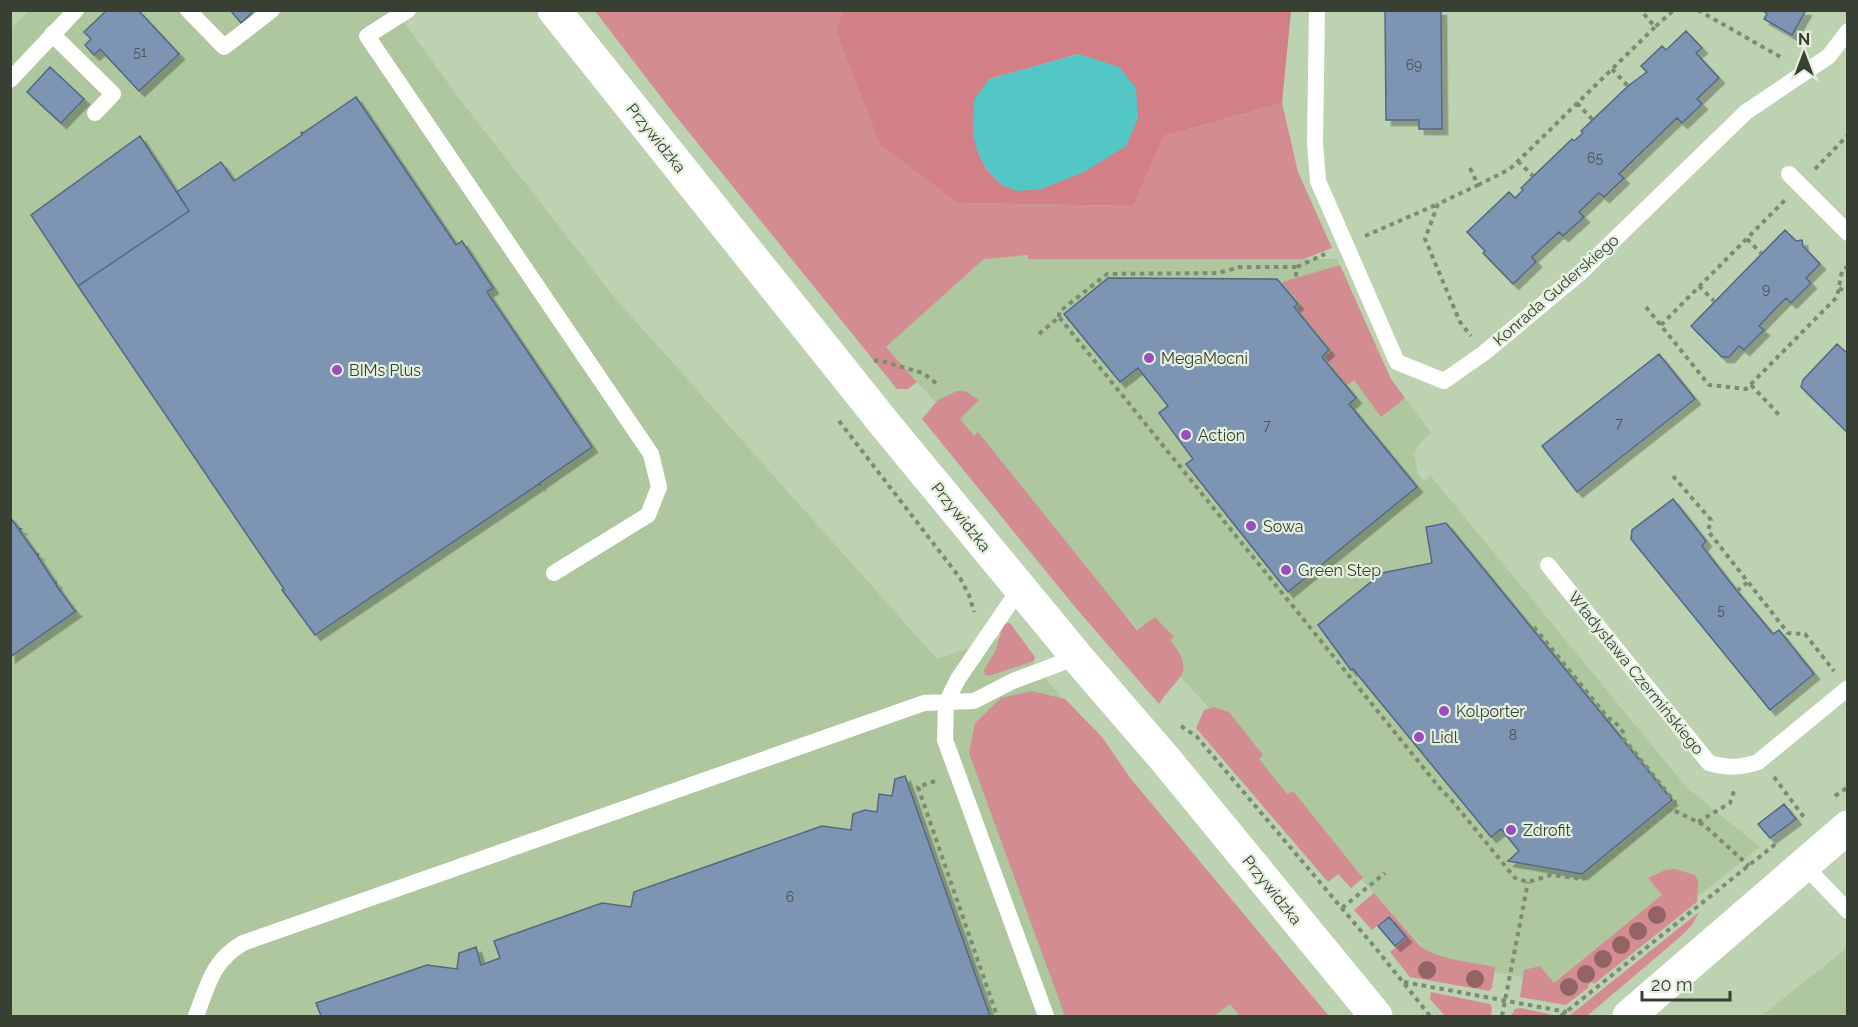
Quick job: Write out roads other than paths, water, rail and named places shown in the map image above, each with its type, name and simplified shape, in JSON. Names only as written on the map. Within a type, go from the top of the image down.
[{"type":"street","name":"Przywidzka","points":[[554,10],[884,423],[1077,657],[1165,759],[1376,1017]]},
{"type":"street","points":[[1629,1017],[1804,865],[1839,813]]},
{"type":"lane","points":[[10,80],[76,10]]},
{"type":"lane","points":[[188,10],[224,47],[272,10]]},
{"type":"lane","points":[[408,10],[367,36],[651,454],[657,476],[659,487],[648,515],[554,573]]},
{"type":"lane","name":"Konrada Guderskiego","points":[[1317,10],[1317,182],[1397,362],[1444,381],[1484,353],[1580,273],[1746,112],[1829,56],[1848,31]]},
{"type":"lane","points":[[52,34],[113,94],[95,113]]},
{"type":"lane","points":[[1789,174],[1848,233]]},
{"type":"lane","name":"Władysława Czermińskiego","points":[[1548,565],[1709,764],[1743,767],[1761,760],[1841,684]]},
{"type":"lane","points":[[1020,588],[958,679],[946,703],[945,740],[1046,1017]]},
{"type":"lane","points":[[196,1017],[215,969],[227,952],[243,943],[924,703],[974,701],[1013,681],[1077,657]]},
{"type":"lane","points":[[1804,865],[1848,911]]},
{"type":"water","points":[[1079,54],[1119,67],[1136,88],[1138,118],[1126,146],[1084,172],[1041,189],[1017,191],[1002,185],[987,170],[978,153],[973,135],[974,100],[989,79]]},
{"type":"place","name":"MegaMocni","points":[[1149,358]]},
{"type":"place","name":"BIMs Plus","points":[[337,370]]},
{"type":"place","name":"Action","points":[[1186,435]]},
{"type":"place","name":"Sowa","points":[[1251,526]]},
{"type":"place","name":"Green Step","points":[[1286,570]]},
{"type":"place","name":"Kolporter","points":[[1444,711]]},
{"type":"place","name":"Lidl","points":[[1419,737]]},
{"type":"place","name":"Zdrofit","points":[[1511,830]]}]
